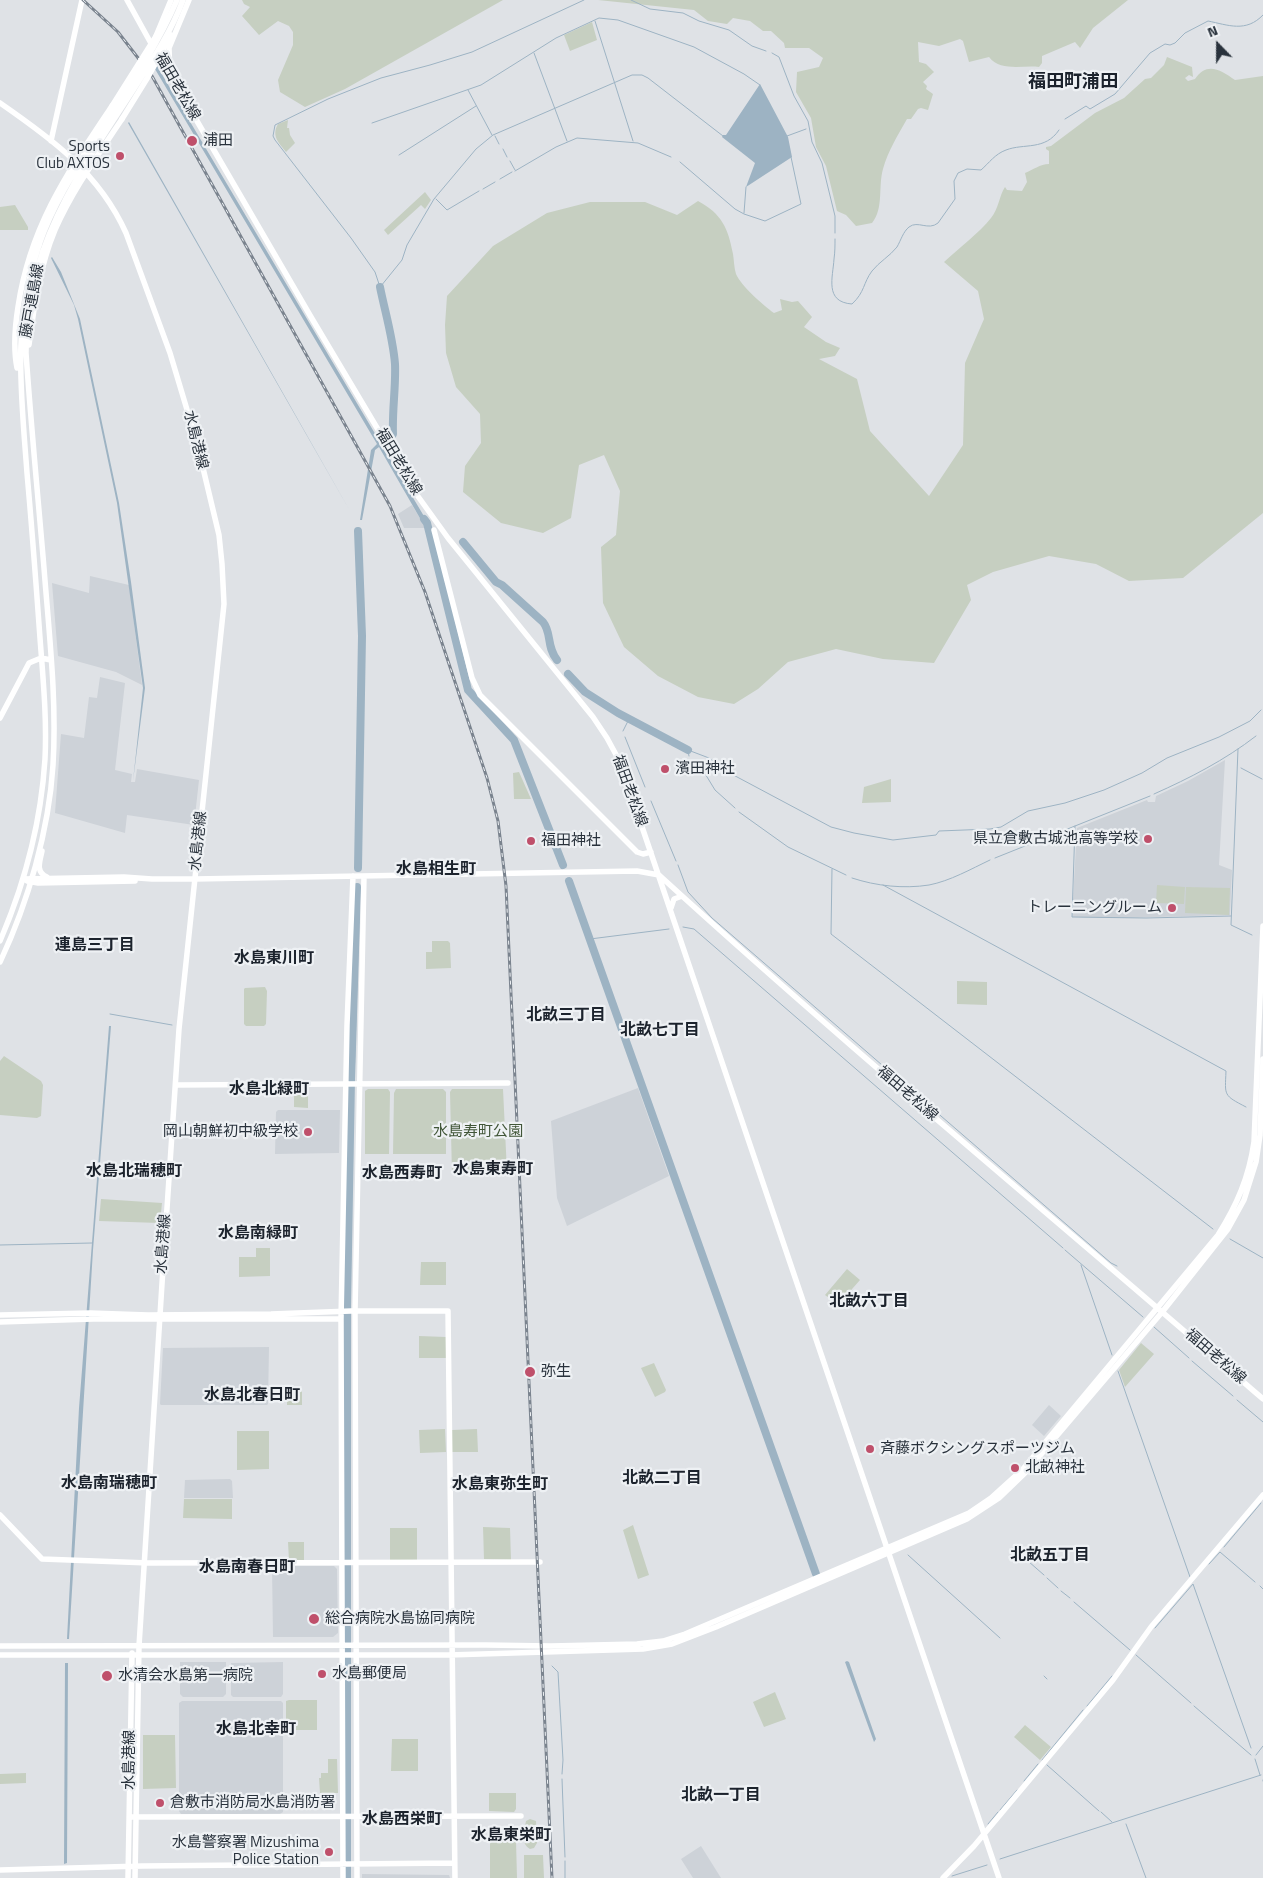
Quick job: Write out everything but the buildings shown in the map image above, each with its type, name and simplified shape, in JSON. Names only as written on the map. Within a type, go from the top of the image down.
[{"type":"street","points":[[51,141],[82,0]]},
{"type":"street","name":"福田老松線","points":[[127,0],[311,317],[426,508],[608,738],[626,780],[659,876],[1027,1197],[1107,1266],[1160,1308],[1263,1399]]},
{"type":"street","points":[[152,45],[174,0]]},
{"type":"street","points":[[20,382],[16,360],[15,326],[26,262],[48,208],[76,160],[160,30],[174,0]]},
{"type":"street","name":"藤戸連島線","points":[[42,836],[53,765],[54,717],[51,660],[26,364],[28,315],[41,248],[54,208],[69,181],[158,41],[174,0]]},
{"type":"street","name":"藤戸連島線","points":[[0,941],[11,916],[23,879],[36,826],[45,758],[41,658],[20,382],[20,343],[30,272],[67,195],[154,58],[178,14],[183,0]]},
{"type":"street","points":[[170,74],[170,46],[189,0]]},
{"type":"street","points":[[26,364],[36,296],[55,230],[87,172],[168,43],[178,14]]},
{"type":"street","points":[[144,31],[158,30]]},
{"type":"street","points":[[161,60],[169,55]]},
{"type":"street","name":"水島港線","points":[[0,103],[76,160],[102,191],[120,218],[184,397],[218,535],[222,564],[224,604],[179,1029],[139,1646],[133,1817],[128,1878]]},
{"type":"street","points":[[434,530],[472,678],[480,695],[638,852],[643,854],[651,852]]},
{"type":"street","points":[[0,718],[29,663],[41,658],[51,660]]},
{"type":"street","points":[[42,836],[43,845],[39,869],[44,876],[50,878]]},
{"type":"street","points":[[0,962],[18,921],[31,881],[42,836]]},
{"type":"street","points":[[23,879],[31,881],[120,880],[638,871],[659,876],[999,1878]]},
{"type":"street","points":[[343,1878],[349,1864],[348,1311],[353,1084],[353,876]]},
{"type":"street","points":[[357,1878],[349,1864],[349,1563],[341,1319],[348,1311],[353,1084],[364,876]]},
{"type":"street","points":[[31,881],[50,878],[120,880]]},
{"type":"street","points":[[670,910],[672,901],[682,896]]},
{"type":"street","points":[[0,1646],[570,1646],[637,1644],[662,1641],[685,1634],[977,1514],[1011,1488],[1218,1235],[1236,1204],[1247,1177],[1254,1142],[1263,926]]},
{"type":"street","points":[[1160,1308],[1223,1237],[1244,1200],[1252,1176],[1258,1147],[1263,1059]]},
{"type":"street","points":[[176,1085],[508,1083]]},
{"type":"street","points":[[316,1320],[348,1311]]},
{"type":"street","points":[[160,1317],[305,1314],[348,1311],[448,1311],[454,1878]]},
{"type":"street","points":[[0,1314],[341,1319]]},
{"type":"street","points":[[0,1322],[87,1316]]},
{"type":"street","points":[[943,1878],[984,1833],[1112,1680],[1156,1622],[1263,1495]]},
{"type":"street","points":[[0,1515],[42,1559],[144,1563],[540,1562]]},
{"type":"street","points":[[0,1655],[453,1654],[643,1649],[672,1644],[716,1627],[888,1551]]},
{"type":"street","points":[[131,1655],[139,1646]]},
{"type":"street","name":"水島港線","points":[[131,1655],[135,1878]]},
{"type":"street","points":[[133,1817],[521,1816]]},
{"type":"street","points":[[0,1870],[128,1866],[454,1863]]},
{"type":"shaded area","points":[[412,505],[424,528],[404,528],[398,514]]},
{"type":"shaded area","points":[[90,576],[129,585],[142,685],[116,672],[58,656],[52,583],[89,593]]},
{"type":"shaded area","points":[[100,677],[125,683],[115,770],[132,774],[131,782],[135,782],[137,769],[199,780],[194,825],[127,815],[125,833],[55,813],[61,734],[84,738],[89,697],[97,698]]},
{"type":"shaded area","name":"県立倉敷古城池高等学校","points":[[1225,760],[1219,865],[1232,870],[1230,915],[1117,918],[1072,917],[1077,828],[1147,800],[1148,802],[1155,802],[1156,796],[1188,781]]},
{"type":"shaded area","points":[[638,1088],[669,1176],[567,1226],[557,1198],[551,1121]]},
{"type":"shaded area","name":"岡山朝鮮初中級学校","points":[[278,1110],[340,1110],[339,1153],[275,1154],[276,1112]]},
{"type":"shaded area","points":[[269,1347],[267,1405],[160,1404],[163,1348]]},
{"type":"shaded area","points":[[1049,1405],[1061,1416],[1044,1436],[1032,1425]]},
{"type":"shaded area","points":[[230,1479],[232,1481],[233,1498],[184,1498],[185,1480]]},
{"type":"shaded area","points":[[272,1566],[334,1566],[337,1569],[338,1633],[333,1637],[273,1637]]},
{"type":"shaded area","points":[[180,1662],[226,1662],[226,1694],[223,1697],[183,1697],[180,1694]]},
{"type":"shaded area","points":[[283,1662],[283,1694],[281,1697],[233,1697],[231,1695],[231,1663]]},
{"type":"shaded area","points":[[182,1701],[281,1701],[283,1703],[283,1812],[280,1814],[181,1814],[179,1811],[179,1703]]},
{"type":"shaded area","points":[[701,1846],[721,1878],[693,1878],[681,1859]]},
{"type":"shaded area","points":[[362,1874],[449,1875],[450,1878],[362,1878]]},
{"type":"green space","points":[[242,0],[503,0],[345,89],[305,107],[280,92],[278,80],[293,45],[293,32],[289,26],[278,21],[259,35],[242,16],[250,7],[244,4]]},
{"type":"green space","points":[[598,0],[1128,0],[1093,28],[1080,48],[1075,42],[1042,56],[1042,63],[1039,67],[999,65],[989,57],[969,62],[963,41],[960,39],[939,46],[918,42],[919,62],[926,64],[934,72],[923,82],[927,86],[926,89],[933,94],[928,110],[918,109],[911,119],[907,119],[885,162],[876,217],[872,223],[856,226],[846,215],[837,211],[826,166],[816,147],[811,118],[796,92],[797,72],[819,67],[823,58],[809,48],[785,48],[784,43],[771,31],[763,31],[750,21],[733,18],[727,24],[708,21],[694,10]]},
{"type":"green space","points":[[592,22],[597,40],[570,51],[564,35]]},
{"type":"green space","points":[[1167,57],[1192,67],[1193,77],[1189,75],[1185,78],[1188,81],[1195,79],[1204,70],[1209,69],[1225,73],[1235,80],[1263,76],[1263,513],[1183,578],[1129,581],[1096,564],[1049,556],[993,572],[967,585],[971,600],[934,663],[883,659],[836,649],[788,662],[758,689],[734,704],[698,697],[658,676],[624,647],[603,603],[601,547],[616,535],[620,491],[604,455],[579,465],[571,518],[543,533],[501,523],[463,492],[465,466],[481,443],[480,414],[456,387],[446,353],[447,296],[493,246],[547,213],[590,202],[645,202],[677,215],[698,201],[713,211],[723,223],[731,245],[736,274],[747,290],[774,313],[782,310],[780,299],[792,302],[798,301],[812,317],[804,327],[826,342],[840,348],[835,356],[819,359],[857,379],[870,431],[929,496],[963,445],[965,363],[984,319],[978,291],[944,262],[991,218],[1005,187],[1007,190],[1022,191],[1027,182],[1025,173],[1049,164],[1049,151],[1046,147],[1051,146],[1095,113],[1124,98],[1145,79],[1151,78],[1164,65]]},
{"type":"green space","points":[[288,120],[287,128],[289,128],[290,135],[295,143],[286,152],[277,139],[275,132],[278,124]]},
{"type":"green space","points":[[425,192],[431,200],[425,209],[421,205],[388,235],[384,230]]},
{"type":"green space","points":[[15,205],[28,230],[0,230],[0,207]]},
{"type":"green space","points":[[519,772],[531,799],[514,799],[513,773]]},
{"type":"green space","points":[[891,779],[891,802],[862,803],[864,787]]},
{"type":"green space","points":[[1157,885],[1185,887],[1184,904],[1156,903]]},
{"type":"green space","points":[[1186,887],[1230,888],[1229,915],[1185,913]]},
{"type":"green space","points":[[432,941],[448,941],[450,943],[451,968],[426,969],[426,952],[432,952]]},
{"type":"green space","points":[[957,981],[987,982],[987,1005],[957,1004]]},
{"type":"green space","points":[[265,987],[267,991],[266,1024],[264,1026],[246,1026],[244,1024],[244,989]]},
{"type":"green space","points":[[4,1056],[41,1081],[43,1085],[41,1116],[37,1118],[0,1115],[0,1061]]},
{"type":"green space","points":[[294,1089],[308,1089],[308,1108],[294,1107]]},
{"type":"green space","points":[[368,1089],[388,1089],[390,1092],[389,1154],[365,1154],[365,1091]]},
{"type":"green space","points":[[396,1089],[443,1089],[446,1092],[446,1154],[393,1154],[394,1093]]},
{"type":"green space","name":"水島寿町公園","points":[[452,1089],[503,1089],[507,1172],[452,1174],[450,1092]]},
{"type":"green space","points":[[101,1199],[162,1203],[160,1223],[99,1221]]},
{"type":"green space","points":[[256,1248],[270,1248],[270,1276],[239,1277],[239,1257],[256,1257]]},
{"type":"green space","points":[[421,1262],[446,1262],[446,1285],[420,1285]]},
{"type":"green space","points":[[847,1269],[860,1280],[838,1305],[825,1295]]},
{"type":"green space","points":[[419,1336],[446,1337],[446,1358],[419,1358]]},
{"type":"green space","points":[[1141,1343],[1154,1354],[1125,1387],[1119,1370]]},
{"type":"green space","points":[[654,1363],[666,1390],[655,1397],[641,1368]]},
{"type":"green space","points":[[287,1387],[302,1387],[302,1405],[287,1405]]},
{"type":"green space","points":[[445,1429],[446,1452],[420,1453],[419,1430]]},
{"type":"green space","points":[[477,1429],[478,1452],[452,1452],[452,1430]]},
{"type":"green space","points":[[237,1431],[269,1431],[269,1469],[237,1470]]},
{"type":"green space","points":[[184,1499],[232,1499],[232,1519],[183,1518]]},
{"type":"green space","points":[[633,1525],[649,1575],[638,1579],[623,1530]]},
{"type":"green space","points":[[483,1527],[510,1528],[511,1560],[484,1559]]},
{"type":"green space","points":[[390,1528],[417,1528],[417,1560],[390,1560]]},
{"type":"green space","points":[[288,1542],[304,1542],[304,1560],[289,1561]]},
{"type":"green space","points":[[775,1692],[786,1719],[764,1727],[753,1702]]},
{"type":"green space","points":[[317,1700],[317,1730],[286,1730],[286,1701]]},
{"type":"green space","points":[[1025,1725],[1051,1747],[1040,1760],[1014,1737]]},
{"type":"green space","points":[[143,1735],[175,1735],[176,1788],[143,1789]]},
{"type":"green space","points":[[392,1739],[418,1739],[418,1771],[391,1771]]},
{"type":"green space","points":[[328,1759],[337,1759],[338,1793],[320,1793],[319,1778],[321,1778],[321,1773],[328,1773]]},
{"type":"green space","points":[[26,1773],[26,1783],[0,1784],[0,1774]]},
{"type":"green space","points":[[489,1793],[516,1793],[516,1809],[514,1812],[489,1811]]},
{"type":"green space","points":[[530,1819],[536,1821],[537,1843],[534,1848],[530,1849],[525,1844],[524,1836],[526,1821]]},
{"type":"green space","points":[[490,1840],[516,1841],[517,1878],[490,1878]]},
{"type":"green space","points":[[524,1855],[543,1855],[544,1878],[524,1878]]},
{"type":"water","points":[[157,66],[429,526],[425,527],[379,447],[375,450],[362,520],[360,520],[371,450],[377,444],[155,69]]},
{"type":"water","points":[[760,84],[788,137],[792,157],[746,187],[755,163],[722,137],[726,135]]},
{"type":"water","points":[[129,122],[350,511],[128,123]]},
{"type":"water","points":[[52,257],[61,272],[80,319],[119,503],[145,688],[133,781],[143,688],[117,503],[78,319],[74,305]]},
{"type":"water","points":[[109,1026],[111,1026],[93,1250],[69,1639],[67,1639],[79,1408]]},
{"type":"water","points":[[845,1662],[849,1662],[876,1739],[874,1742]]},
{"type":"water","points":[[65,1663],[68,1663],[67,1863],[64,1864]]},
{"type":"waterway","points":[[380,287],[375,272],[351,238],[275,140],[273,136],[275,125],[328,99],[381,78],[472,52],[584,0]]},
{"type":"waterway","points":[[631,0],[650,9],[683,13],[699,21],[729,30],[752,46],[766,51]]},
{"type":"waterway","points":[[1065,119],[1086,106],[1090,109],[1115,94],[1150,53],[1165,44],[1175,43],[1185,33],[1208,21],[1230,26],[1243,26],[1257,21],[1263,15]]},
{"type":"waterway","points":[[372,123],[481,85],[556,38],[599,18],[618,20],[694,47],[744,74],[760,85]]},
{"type":"waterway","points":[[595,21],[633,141]]},
{"type":"waterway","points":[[534,53],[567,141]]},
{"type":"waterway","points":[[772,53],[779,57],[794,96],[808,121],[812,142],[822,163],[835,216],[835,233]]},
{"type":"waterway","points":[[381,286],[402,260],[407,245],[434,199],[476,149],[493,135],[632,75],[642,75],[723,136]]},
{"type":"waterway","points":[[468,90],[492,135]]},
{"type":"waterway","points":[[399,155],[476,106]]},
{"type":"waterway","points":[[787,136],[806,129]]},
{"type":"waterway","points":[[835,239],[832,288],[837,299],[852,304],[862,291],[872,271],[897,247],[909,227],[912,225],[931,226],[938,223],[955,199],[954,181],[958,173],[967,169],[981,170],[995,156],[1002,152],[1013,148],[1041,144],[1053,137],[1059,130]]},
{"type":"waterway","points":[[495,136],[499,144]]},
{"type":"waterway","points":[[515,171],[556,147],[577,138],[638,143],[671,157]]},
{"type":"waterway","points":[[503,149],[507,157]]},
{"type":"waterway","points":[[680,162],[735,209],[765,221],[801,204],[791,157]]},
{"type":"waterway","points":[[510,161],[515,170]]},
{"type":"waterway","points":[[500,179],[512,172]]},
{"type":"waterway","points":[[483,189],[495,182]]},
{"type":"waterway","points":[[744,213],[746,187]]},
{"type":"waterway","points":[[436,199],[447,210],[479,191]]},
{"type":"waterway","points":[[380,287],[391,335],[395,364],[393,434],[390,438]]},
{"type":"waterway","points":[[424,519],[427,523],[468,690],[514,740],[563,865]]},
{"type":"waterway","points":[[358,531],[361,531],[364,636],[360,867]]},
{"type":"waterway","points":[[358,531],[362,636],[358,868]]},
{"type":"waterway","points":[[463,542],[496,582],[502,585],[543,622],[546,626],[551,650],[557,660]]},
{"type":"waterway","points":[[568,674],[585,692],[618,713],[688,750]]},
{"type":"waterway","points":[[688,750],[709,758],[724,770],[831,827],[893,840],[936,835],[939,831],[1001,827],[1028,811],[1065,803],[1104,790],[1142,773],[1167,758],[1219,737],[1250,721],[1261,710]]},
{"type":"waterway","points":[[623,731],[629,719]]},
{"type":"waterway","points":[[1154,794],[1207,768],[1256,736]]},
{"type":"waterway","points":[[625,737],[645,787]]},
{"type":"waterway","points":[[1238,749],[1231,925],[1252,935]]},
{"type":"waterway","points":[[688,751],[689,756]]},
{"type":"waterway","points":[[694,763],[704,772],[715,790],[735,808]]},
{"type":"waterway","points":[[1241,768],[1262,779]]},
{"type":"waterway","points":[[995,858],[1150,796]]},
{"type":"waterway","points":[[651,801],[676,861]]},
{"type":"waterway","points":[[739,812],[788,847],[846,875]]},
{"type":"waterway","points":[[1075,826],[1072,917],[1231,916]]},
{"type":"waterway","points":[[852,878],[890,886],[910,887],[929,885],[953,878],[990,860]]},
{"type":"waterway","points":[[678,865],[688,892],[712,918],[1111,1263],[1117,1266]]},
{"type":"waterway","points":[[832,869],[831,934],[1213,1229]]},
{"type":"waterway","points":[[569,881],[816,1574]]},
{"type":"waterway","points":[[883,885],[1226,1071],[1225,1085],[1227,1094],[1233,1100],[1246,1107]]},
{"type":"waterway","points":[[347,1878],[347,1306],[357,887]]},
{"type":"waterway","points":[[354,1082],[360,887]]},
{"type":"waterway","points":[[683,927],[694,929],[1063,1248]]},
{"type":"waterway","points":[[590,939],[669,929]]},
{"type":"waterway","points":[[110,1014],[172,1025]]},
{"type":"waterway","points":[[350,1309],[353,1086]]},
{"type":"waterway","points":[[1230,1239],[1263,1258]]},
{"type":"waterway","points":[[0,1245],[92,1243]]},
{"type":"waterway","points":[[1065,1250],[1143,1317]]},
{"type":"waterway","points":[[1081,1265],[1112,1355]]},
{"type":"waterway","points":[[350,1313],[350,1559]]},
{"type":"waterway","points":[[1154,1327],[1189,1358]]},
{"type":"waterway","points":[[1192,1361],[1233,1396]]},
{"type":"waterway","points":[[1118,1371],[1190,1577]]},
{"type":"waterway","points":[[1237,1400],[1263,1422]]},
{"type":"waterway","points":[[1224,1547],[1261,1503]]},
{"type":"waterway","points":[[1013,1548],[1044,1575]]},
{"type":"waterway","points":[[1209,1564],[1220,1552],[1255,1582]]},
{"type":"waterway","points":[[908,1555],[1000,1638]]},
{"type":"waterway","points":[[349,1644],[350,1566]]},
{"type":"waterway","points":[[1047,1578],[1058,1588]]},
{"type":"waterway","points":[[1155,1628],[1193,1584],[1251,1748]]},
{"type":"waterway","points":[[1260,1586],[1263,1589]]},
{"type":"waterway","points":[[1061,1591],[1070,1598]]},
{"type":"waterway","points":[[1074,1602],[1130,1650]]},
{"type":"waterway","points":[[1136,1655],[1191,1703]]},
{"type":"waterway","points":[[349,1658],[350,1814]]},
{"type":"waterway","points":[[552,1666],[558,1672],[563,1760],[562,1774]]},
{"type":"waterway","points":[[1044,1676],[1047,1679]]},
{"type":"waterway","points":[[1087,1706],[1112,1676]]},
{"type":"waterway","points":[[1194,1706],[1251,1755]]},
{"type":"waterway","points":[[1042,1760],[1083,1710]]},
{"type":"waterway","points":[[1256,1755],[1263,1746]]},
{"type":"waterway","points":[[1255,1759],[1260,1775]]},
{"type":"waterway","points":[[1024,1781],[1038,1764]]},
{"type":"waterway","points":[[1047,1765],[1099,1811]]},
{"type":"waterway","points":[[1000,1859],[1261,1775]]},
{"type":"waterway","points":[[562,1779],[565,1857]]},
{"type":"waterway","points":[[1000,1810],[1017,1790]]},
{"type":"waterway","points":[[988,1824],[998,1812]]},
{"type":"waterway","points":[[1101,1812],[1112,1822]]},
{"type":"waterway","points":[[350,1818],[350,1862]]},
{"type":"waterway","points":[[1126,1824],[1146,1878]]},
{"type":"waterway","points":[[565,1861],[565,1878]]},
{"type":"waterway","points":[[952,1876],[987,1865]]},
{"type":"waterway","points":[[350,1866],[350,1878]]},
{"type":"railway","points":[[83,0],[118,32],[152,76],[390,506],[425,592],[487,778],[498,821],[506,886],[552,1878]]},
{"type":"place","name":"浦田","points":[[192,141]]},
{"type":"place","name":"Sports Club AXTOS","points":[[120,156]]},
{"type":"place","name":"濱田神社","points":[[665,769]]},
{"type":"place","name":"県立倉敷古城池高等学校","points":[[1148,839]]},
{"type":"place","name":"福田神社","points":[[531,841]]},
{"type":"place","name":"トレーニングルーム","points":[[1172,908]]},
{"type":"place","name":"岡山朝鮮初中級学校","points":[[308,1132]]},
{"type":"place","name":"弥生","points":[[530,1372]]},
{"type":"place","name":"斉藤ボクシングスポーツジム","points":[[870,1449]]},
{"type":"place","name":"北畝神社","points":[[1015,1468]]},
{"type":"place","name":"総合病院水島協同病院","points":[[314,1619]]},
{"type":"place","name":"水島郵便局","points":[[322,1674]]},
{"type":"place","name":"水清会水島第一病院","points":[[107,1676]]},
{"type":"place","name":"倉敷市消防局水島消防署","points":[[160,1803]]},
{"type":"place","name":"水島警察署 Mizushima Police Station","points":[[329,1852]]},
{"type":"district","name":"福田町浦田","points":[[1073,83]]},
{"type":"district","name":"水島相生町","points":[[436,870]]},
{"type":"district","name":"連島三丁目","points":[[95,946]]},
{"type":"district","name":"水島東川町","points":[[274,959]]},
{"type":"district","name":"北畝三丁目","points":[[566,1016]]},
{"type":"district","name":"北畝七丁目","points":[[660,1031]]},
{"type":"district","name":"水島北緑町","points":[[269,1090]]},
{"type":"district","name":"水島東寿町","points":[[493,1170]]},
{"type":"district","name":"水島北瑞穂町","points":[[134,1172]]},
{"type":"district","name":"水島西寿町","points":[[402,1174]]},
{"type":"district","name":"水島南緑町","points":[[258,1234]]},
{"type":"district","name":"北畝六丁目","points":[[869,1302]]},
{"type":"district","name":"水島北春日町","points":[[252,1396]]},
{"type":"district","name":"北畝二丁目","points":[[662,1479]]},
{"type":"district","name":"水島南瑞穂町","points":[[109,1484]]},
{"type":"district","name":"水島東弥生町","points":[[500,1485]]},
{"type":"district","name":"北畝五丁目","points":[[1050,1556]]},
{"type":"district","name":"水島南春日町","points":[[247,1568]]},
{"type":"district","name":"水島北幸町","points":[[256,1730]]},
{"type":"district","name":"北畝一丁目","points":[[721,1796]]},
{"type":"district","name":"水島西栄町","points":[[402,1820]]},
{"type":"district","name":"水島東栄町","points":[[511,1836]]}]
